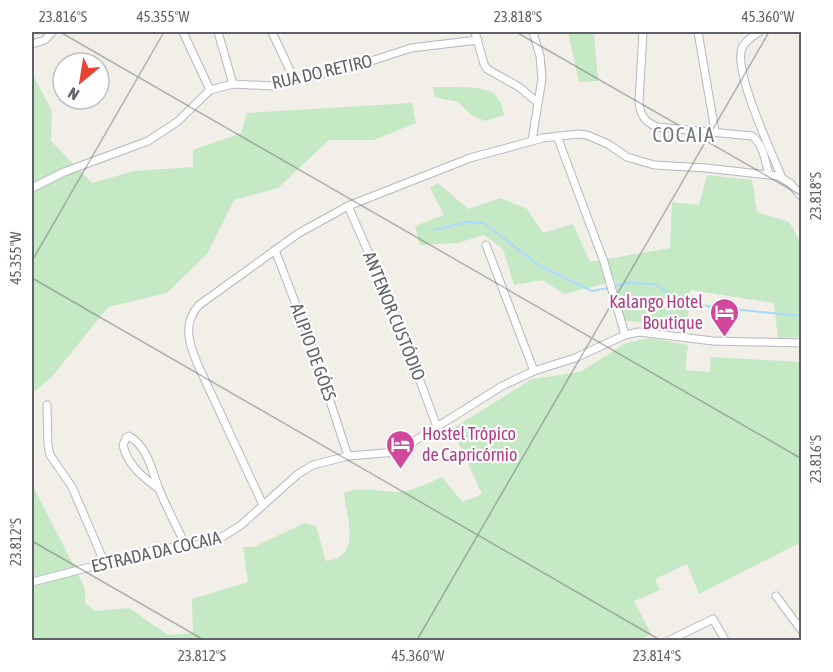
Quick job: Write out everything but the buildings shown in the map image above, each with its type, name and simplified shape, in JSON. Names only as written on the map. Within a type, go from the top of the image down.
[{"type":"street","points":[[32,44],[45,40],[52,32]]},
{"type":"street","points":[[183,32],[210,90]]},
{"type":"street","points":[[218,32],[232,84]]},
{"type":"street","points":[[272,32],[295,81]]},
{"type":"street","points":[[532,140],[542,78],[534,32]]},
{"type":"street","points":[[644,32],[639,102],[640,112],[645,119],[657,126],[752,136],[762,148],[769,175]]},
{"type":"street","points":[[698,32],[715,131]]},
{"type":"street","points":[[759,32],[743,45],[741,66],[747,90],[782,178]]},
{"type":"street","points":[[476,35],[487,69],[519,87],[537,102]]},
{"type":"street","name":"RUA DO RETIRO","points":[[32,188],[64,172],[148,141],[177,122],[210,90],[232,84],[273,86],[362,64],[411,48],[476,35]]},
{"type":"street","points":[[263,505],[189,344],[191,318],[199,305],[274,250],[326,217],[348,206],[471,158],[532,140],[557,136],[587,135],[608,144],[627,157],[654,165],[782,178],[801,195]]},
{"type":"street","points":[[557,136],[604,262],[625,335]]},
{"type":"street","name":"ANTENOR CUSTÓDIO","points":[[348,206],[393,308],[437,427]]},
{"type":"street","points":[[486,245],[534,371]]},
{"type":"street","name":"ALIPIO DE GÓES","points":[[274,250],[313,349],[348,456]]},
{"type":"street","name":"ESTRADA DA COCAIA","points":[[32,582],[161,549],[204,544],[229,535],[298,474],[313,465],[348,456],[397,452],[502,386],[625,335],[639,332],[713,341],[801,343]]},
{"type":"street","points":[[47,405],[50,455],[76,496],[105,564]]},
{"type":"street","points":[[158,488],[147,481],[130,463],[123,445],[129,436],[139,444],[186,546]]},
{"type":"street","points":[[776,596],[801,631]]},
{"type":"street","points":[[670,640],[713,619],[725,640]]},
{"type":"green space","points":[[568,32],[622,32],[594,33],[598,81],[579,82]]},
{"type":"green space","points":[[32,73],[52,111],[51,141],[92,183],[134,171],[193,167],[193,150],[241,133],[247,113],[412,103],[416,123],[374,140],[329,140],[278,188],[234,200],[207,254],[167,293],[108,307],[51,378],[32,393]]},
{"type":"green space","points":[[433,87],[485,89],[498,98],[504,115],[485,121],[470,114],[458,102],[435,97]]},
{"type":"green space","points":[[707,175],[752,180],[757,212],[789,222],[801,243],[801,337],[778,338],[774,303],[690,290],[687,329],[624,320],[615,281],[564,294],[543,280],[514,285],[503,249],[484,235],[458,243],[420,245],[415,226],[444,215],[430,188],[438,183],[468,209],[500,198],[527,209],[543,233],[573,224],[590,262],[670,248],[672,202],[699,205]]},
{"type":"green space","points":[[650,338],[688,345],[685,370],[710,372],[711,357],[801,362],[801,542],[699,594],[687,564],[655,579],[660,590],[634,601],[651,634],[640,640],[32,640],[32,484],[85,588],[85,603],[95,611],[129,608],[168,635],[193,633],[192,599],[248,582],[243,547],[254,547],[304,523],[316,526],[326,561],[337,558],[348,545],[350,536],[344,493],[363,490],[402,491],[420,487],[442,477],[462,502],[482,494],[452,429],[532,379],[580,372],[626,343]]},
{"type":"waterway","points":[[434,230],[467,222],[484,223],[540,266],[592,291],[608,288]]},
{"type":"waterway","points":[[614,286],[630,283],[655,284],[683,302],[802,316]]},
{"type":"place","name":"Kalango Hotel Boutique","points":[[724,338]]},
{"type":"place","name":"Hostel Trópico de Capricórnio","points":[[401,470]]},
{"type":"district","name":"COCAIA","points":[[684,135]]}]
